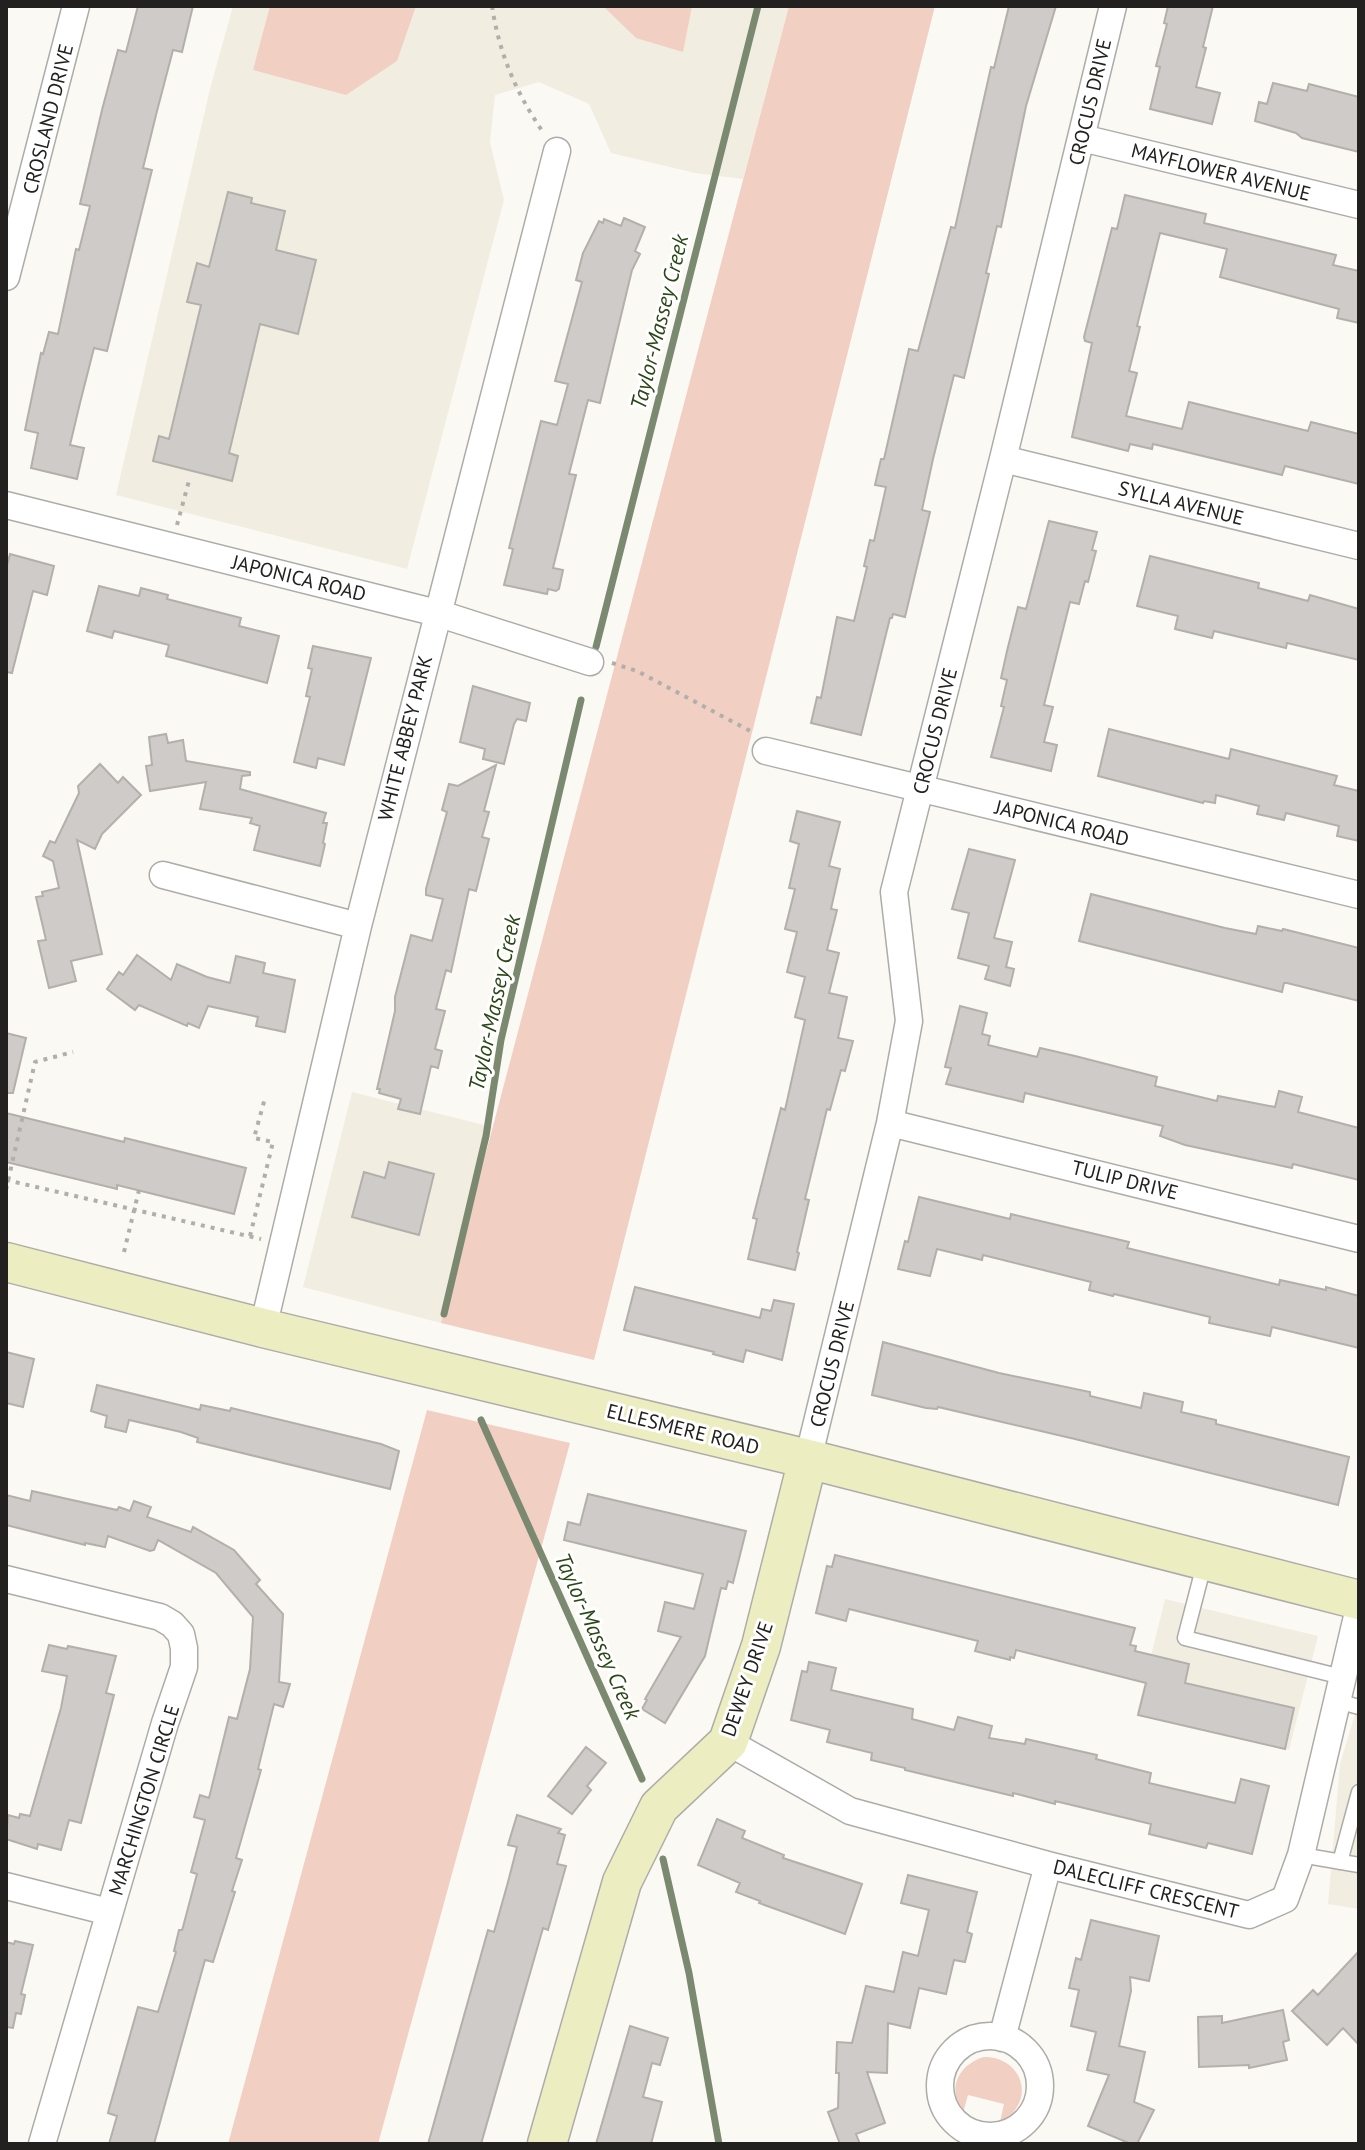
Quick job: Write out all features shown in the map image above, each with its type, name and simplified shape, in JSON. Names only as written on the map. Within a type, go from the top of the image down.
[{"type":"main road","name":"ELLESMERE ROAD","points":[[6,1262],[263,1328],[808,1459],[1359,1600]]},
{"type":"main road","name":"DEWEY DRIVE","points":[[547,2144],[622,1882],[659,1807],[728,1742],[761,1646],[808,1459]]},
{"type":"street","name":"CROSLAND DRIVE","points":[[8,262],[76,6]]},
{"type":"street","name":"CROCUS DRIVE","points":[[808,1459],[890,1123],[909,1021],[894,892],[1113,6]]},
{"type":"street","name":"MAYFLOWER AVENUE","points":[[1082,138],[1359,205]]},
{"type":"street","name":"WHITE ABBEY PARK","points":[[263,1328],[358,926],[557,151]]},
{"type":"street","name":"SYLLA AVENUE","points":[[1003,459],[1359,546]]},
{"type":"street","name":"JAPONICA ROAD","points":[[6,505],[437,613],[590,662]]},
{"type":"street","name":"JAPONICA ROAD","points":[[766,751],[1359,895]]},
{"type":"street","points":[[163,875],[358,926]]},
{"type":"street","name":"TULIP DRIVE","points":[[890,1123],[1359,1239]]},
{"type":"street","name":"MARCHINGTON CIRCLE","points":[[6,1579],[160,1617],[181,1634],[184,1648],[179,1688],[165,1723],[42,2144]]},
{"type":"street","name":"DALECLIFF CRESCENT","points":[[728,1742],[850,1811],[1249,1915],[1285,1899],[1301,1855],[1346,1695],[1359,1608]]},
{"type":"street","points":[[1002,2038],[1048,1865]]},
{"type":"street","points":[[6,1886],[109,1912]]},
{"type":"lane","points":[[1205,1561],[1185,1638],[1346,1695]]},
{"type":"lane","points":[[1340,1862],[1359,1792]]},
{"type":"lane","points":[[1301,1855],[1359,1865]]},
{"type":"path","points":[[492,6],[496,34],[523,104],[557,151]]},
{"type":"path","points":[[172,547],[190,477]]},
{"type":"path","points":[[590,662],[608,661],[637,671],[766,739],[766,751]]},
{"type":"path","points":[[6,1190],[35,1062],[73,1052]]},
{"type":"path","points":[[250,1236],[273,1142],[254,1138],[265,1098]]},
{"type":"path","points":[[7,1181],[283,1244]]},
{"type":"path","points":[[124,1252],[139,1190]]},
{"type":"shaded area","points":[[233,6],[789,6],[743,179],[695,173],[611,153],[589,104],[539,82],[495,95],[490,142],[504,200],[407,569],[116,495],[210,89]]},
{"type":"shaded area","points":[[270,6],[416,6],[397,61],[346,95],[253,70]]},
{"type":"shaded area","points":[[603,6],[692,6],[683,52],[636,38]]},
{"type":"shaded area","points":[[789,6],[935,6],[594,1360],[441,1323]]},
{"type":"shaded area","points":[[352,1092],[492,1127],[441,1323],[303,1287]]},
{"type":"shaded area","points":[[427,1410],[570,1443],[378,2144],[228,2144]]},
{"type":"shaded area","points":[[1165,1599],[1318,1636],[1289,1750],[1137,1713]]},
{"type":"shaded area","points":[[1359,1701],[1359,1909],[1328,1904],[1340,1764]]},
{"type":"shaded area","points":[[984,2057],[1009,2064],[1021,2082],[1019,2104],[1012,2114],[1000,2122],[1004,2104],[968,2095],[963,2113],[956,2096],[955,2087],[961,2072]]},
{"type":"building","points":[[138,6],[193,6],[182,52],[173,50],[157,111],[143,168],[152,170],[107,351],[94,348],[80,403],[70,445],[84,448],[77,479],[31,468],[38,433],[25,430],[41,353],[49,332],[58,334],[76,249],[79,250],[90,206],[80,204],[102,110],[118,50],[126,52]]},
{"type":"building","points":[[1009,6],[1056,6],[1026,106],[1001,227],[997,226],[964,378],[954,375],[933,459],[922,510],[930,512],[905,617],[893,614],[890,618],[861,735],[811,723],[817,697],[821,698],[837,617],[854,621],[870,540],[874,541],[886,487],[875,485],[881,459],[884,459],[909,349],[918,351],[951,227],[955,228],[991,67],[994,68]]},
{"type":"building","points":[[1168,6],[1213,6],[1196,87],[1220,93],[1212,124],[1150,109],[1160,67],[1156,66],[1167,24],[1164,23]]},
{"type":"building","points":[[1273,83],[1307,91],[1309,84],[1359,97],[1359,152],[1302,138],[1296,133],[1255,121],[1259,102],[1267,104]]},
{"type":"building","points":[[228,192],[252,198],[251,203],[285,211],[276,250],[316,260],[298,334],[260,324],[229,453],[238,456],[232,481],[153,461],[159,436],[169,439],[201,305],[187,302],[197,263],[209,267]]},
{"type":"building","points":[[1125,195],[1206,214],[1204,223],[1336,255],[1333,265],[1359,271],[1359,323],[1337,318],[1339,309],[1220,277],[1227,249],[1160,233],[1137,326],[1140,327],[1129,371],[1137,373],[1126,416],[1182,429],[1189,402],[1308,431],[1311,422],[1359,434],[1359,484],[1285,466],[1282,475],[1153,444],[1152,449],[1130,444],[1128,451],[1072,437],[1092,343],[1085,341],[1084,337],[1112,228],[1117,229]]},
{"type":"building","points":[[624,218],[645,227],[635,251],[640,254],[632,270],[600,403],[588,400],[569,474],[576,475],[553,568],[563,570],[559,589],[548,589],[547,594],[504,585],[513,549],[509,548],[541,421],[557,425],[568,384],[555,381],[582,282],[576,280],[583,253],[599,221],[603,223],[604,219],[621,226]]},
{"type":"building","points":[[1049,521],[1097,532],[1088,582],[1085,581],[1079,604],[1070,602],[1044,705],[1053,707],[1044,742],[1057,745],[1051,771],[991,757],[1004,707],[1001,706],[1007,680],[1001,678],[1007,651],[1018,607],[1026,609]]},
{"type":"building","points":[[10,554],[54,566],[47,595],[33,591],[12,673],[6,672],[6,569]]},
{"type":"building","points":[[1150,556],[1259,583],[1258,588],[1308,601],[1310,595],[1359,609],[1359,660],[1287,643],[1286,648],[1214,631],[1212,638],[1175,629],[1178,616],[1137,606]]},
{"type":"building","points":[[99,586],[139,596],[141,588],[168,595],[167,599],[241,618],[239,626],[279,636],[267,683],[166,656],[169,645],[114,631],[112,638],[87,631]]},
{"type":"building","points":[[313,646],[371,658],[344,765],[318,758],[316,768],[294,762],[310,697],[306,696]]},
{"type":"building","points":[[473,686],[530,703],[526,721],[517,719],[514,724],[504,764],[483,759],[485,749],[460,742]]},
{"type":"building","points":[[1109,729],[1229,759],[1231,749],[1337,776],[1334,785],[1359,791],[1359,841],[1337,836],[1339,826],[1286,813],[1284,820],[1257,814],[1259,806],[1216,795],[1215,803],[1203,803],[1098,776]]},
{"type":"building","points":[[166,734],[168,743],[183,740],[186,761],[250,772],[250,775],[242,776],[240,789],[326,813],[323,823],[327,823],[325,844],[320,866],[254,850],[260,826],[250,823],[252,818],[200,809],[206,782],[150,791],[146,766],[152,765],[149,737]]},
{"type":"building","points":[[100,764],[118,783],[123,777],[141,795],[102,834],[95,849],[77,840],[102,954],[71,961],[76,981],[49,988],[38,941],[46,940],[36,897],[43,896],[42,892],[59,888],[53,861],[43,856],[50,841],[55,843],[79,793],[78,786]]},
{"type":"building","points":[[496,765],[484,811],[489,812],[482,837],[489,839],[476,891],[469,889],[451,972],[446,970],[436,1009],[445,1011],[435,1049],[442,1051],[438,1068],[431,1066],[420,1114],[398,1109],[401,1099],[379,1093],[380,1089],[377,1089],[411,935],[432,941],[443,899],[426,895],[426,889],[447,812],[442,810],[449,784],[458,786]]},
{"type":"building","points":[[797,811],[840,822],[829,866],[840,869],[831,909],[837,910],[827,950],[839,953],[829,993],[847,997],[838,1038],[853,1041],[845,1071],[841,1070],[830,1110],[827,1109],[805,1199],[809,1200],[795,1270],[748,1259],[757,1219],[753,1218],[781,1108],[785,1110],[805,1020],[795,1017],[805,977],[787,972],[797,932],[785,929],[795,889],[789,888],[799,844],[790,841]]},
{"type":"building","points":[[969,849],[1015,860],[994,938],[1012,942],[1006,967],[1014,969],[1010,986],[985,979],[989,966],[958,958],[969,913],[952,909]]},
{"type":"building","points":[[1091,894],[1225,928],[1256,934],[1258,926],[1283,929],[1359,948],[1359,1001],[1287,983],[1284,983],[1282,992],[1079,941]]},
{"type":"building","points":[[137,955],[171,980],[177,964],[230,983],[236,956],[265,963],[263,973],[295,980],[285,1032],[256,1026],[258,1017],[208,1006],[199,1028],[188,1023],[187,1026],[139,1005],[135,1010],[107,989],[119,972],[123,975]]},
{"type":"building","points":[[960,1006],[987,1013],[982,1034],[990,1036],[988,1045],[1037,1057],[1040,1048],[1075,1056],[1157,1077],[1155,1086],[1217,1101],[1218,1096],[1275,1107],[1279,1091],[1302,1097],[1298,1112],[1359,1128],[1359,1180],[1293,1164],[1292,1168],[1185,1145],[1160,1136],[1163,1126],[1025,1093],[1023,1102],[946,1084],[951,1068],[945,1067]]},
{"type":"building","points":[[6,1033],[26,1038],[13,1093],[6,1093]]},
{"type":"building","points":[[6,1113],[246,1168],[234,1214],[6,1162]]},
{"type":"building","points":[[389,1162],[434,1174],[419,1235],[352,1217],[364,1172],[385,1178]]},
{"type":"building","points":[[919,1197],[1010,1219],[1011,1214],[1129,1242],[1127,1248],[1279,1285],[1280,1280],[1359,1296],[1359,1348],[1272,1327],[1270,1336],[1209,1323],[1210,1317],[1089,1290],[1091,1282],[983,1255],[982,1260],[937,1249],[930,1276],[898,1269]]},
{"type":"building","points":[[635,1287],[760,1318],[762,1309],[771,1311],[774,1300],[794,1304],[782,1360],[746,1350],[743,1362],[624,1330]]},
{"type":"building","points":[[883,1342],[999,1373],[1090,1392],[1090,1396],[1141,1408],[1144,1393],[1183,1402],[1181,1412],[1216,1420],[1216,1424],[1349,1457],[1338,1505],[1075,1439],[872,1395]]},
{"type":"building","points":[[6,1352],[34,1359],[23,1407],[6,1403]]},
{"type":"building","points":[[97,1385],[200,1410],[201,1405],[230,1411],[231,1408],[381,1444],[399,1451],[390,1489],[197,1442],[198,1438],[181,1432],[129,1420],[126,1432],[105,1427],[107,1416],[91,1411]]},
{"type":"building","points":[[32,1491],[117,1510],[119,1507],[130,1511],[134,1501],[151,1507],[147,1517],[191,1532],[193,1527],[234,1550],[260,1580],[256,1584],[283,1614],[279,1682],[290,1684],[283,1707],[274,1704],[258,1769],[261,1770],[236,1858],[242,1860],[232,1891],[235,1892],[213,1962],[205,1960],[154,2144],[109,2144],[117,2116],[108,2113],[138,2007],[158,2012],[176,1952],[179,1930],[183,1927],[197,1874],[191,1872],[205,1820],[194,1817],[200,1795],[209,1798],[229,1717],[237,1719],[250,1669],[253,1617],[216,1573],[158,1540],[154,1550],[150,1551],[108,1536],[105,1547],[6,1525],[6,1495],[30,1501]]},
{"type":"building","points":[[588,1494],[746,1531],[733,1583],[728,1581],[726,1589],[721,1588],[705,1656],[665,1723],[642,1709],[681,1637],[658,1631],[665,1602],[694,1609],[703,1574],[564,1540],[568,1522],[580,1525]]},
{"type":"building","points":[[835,1555],[1135,1628],[1130,1645],[1136,1646],[1135,1651],[1189,1664],[1185,1683],[1294,1708],[1285,1749],[1138,1715],[1146,1683],[1016,1650],[1014,1658],[1010,1657],[1010,1660],[975,1651],[978,1641],[849,1609],[846,1621],[816,1613],[827,1566],[832,1567]]},
{"type":"building","points":[[49,1645],[116,1656],[106,1693],[114,1695],[81,1823],[69,1820],[61,1850],[38,1844],[37,1849],[6,1839],[8,1815],[19,1818],[20,1814],[30,1816],[61,1708],[67,1676],[42,1671]]},
{"type":"building","points":[[809,1662],[836,1668],[831,1690],[913,1709],[912,1719],[954,1730],[958,1717],[992,1726],[989,1738],[1025,1744],[1026,1739],[1097,1755],[1096,1759],[1151,1773],[1149,1783],[1235,1803],[1241,1779],[1269,1786],[1252,1854],[1208,1843],[1206,1848],[1149,1834],[1151,1824],[905,1770],[871,1760],[872,1753],[827,1742],[830,1730],[791,1720],[802,1671],[807,1672]]},
{"type":"building","points":[[586,1747],[606,1763],[587,1786],[591,1790],[572,1814],[548,1796]]},
{"type":"building","points":[[517,1815],[561,1829],[558,1833],[565,1835],[557,1864],[566,1866],[548,1930],[543,1928],[481,2144],[428,2144],[488,1930],[494,1932],[508,1882],[517,1847],[508,1845]]},
{"type":"building","points":[[717,1819],[745,1831],[742,1838],[784,1855],[783,1858],[862,1884],[845,1934],[759,1903],[736,1892],[740,1883],[698,1865]]},
{"type":"building","points":[[908,1875],[977,1892],[967,1932],[972,1934],[965,1962],[954,1960],[946,1994],[919,1988],[910,2028],[888,2023],[887,2073],[867,2072],[885,2123],[856,2134],[860,2144],[840,2144],[828,2112],[838,2108],[837,2042],[852,2043],[866,1986],[894,1992],[903,1952],[918,1956],[929,1910],[901,1903]]},
{"type":"building","points":[[1091,1920],[1159,1936],[1149,1981],[1130,1977],[1131,1991],[1119,2046],[1145,2052],[1134,2102],[1154,2110],[1137,2144],[1088,2126],[1109,2075],[1087,2070],[1096,2032],[1071,2026],[1079,1990],[1069,1988],[1076,1958],[1081,1960]]},
{"type":"building","points":[[15,1941],[33,1945],[21,1994],[25,1995],[21,2014],[16,2013],[13,2028],[6,2027],[6,1942],[14,1944]]},
{"type":"building","points":[[1359,1951],[1359,2045],[1343,2028],[1327,2045],[1292,2011],[1313,1990],[1318,1995]]},
{"type":"building","points":[[1283,2010],[1289,2040],[1283,2042],[1287,2060],[1249,2068],[1249,2065],[1199,2067],[1198,2017],[1222,2016],[1222,2023]]},
{"type":"building","points":[[630,2026],[668,2038],[660,2065],[652,2063],[643,2097],[662,2102],[651,2144],[596,2144]]},
{"type":"waterway","name":"Taylor-Massey Creek","points":[[596,647],[758,6]]},
{"type":"waterway","name":"Taylor-Massey Creek","points":[[444,1314],[486,1136],[501,1040],[581,700]]},
{"type":"waterway","name":"Taylor-Massey Creek","points":[[481,1420],[642,1779]]},
{"type":"waterway","name":"Taylor-Massey Creek","points":[[663,1859],[689,1973],[719,2144]]}]
